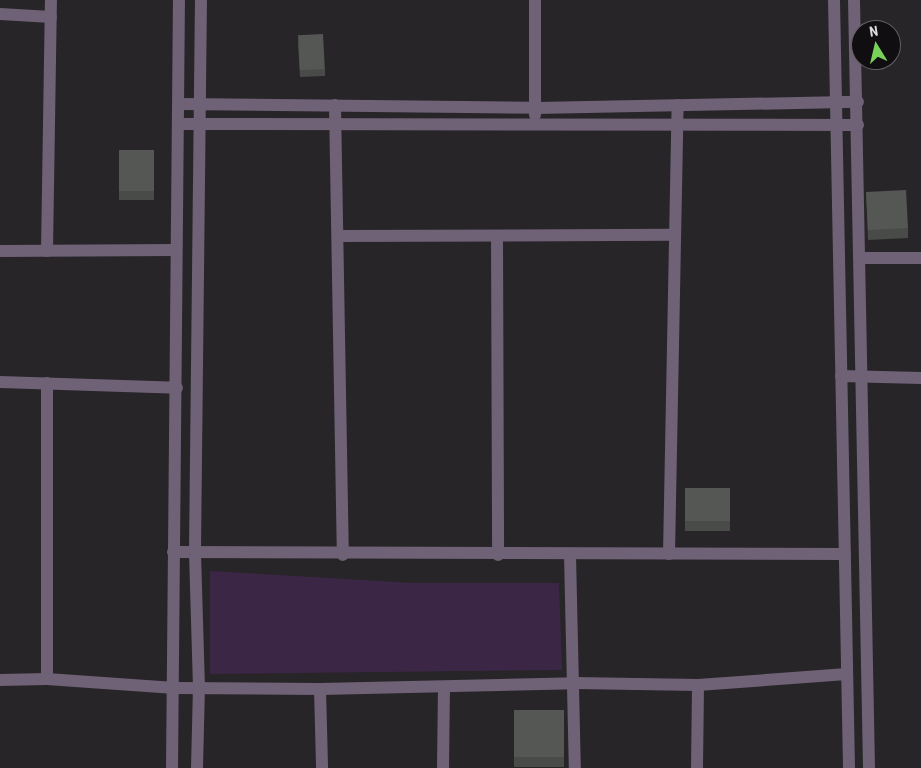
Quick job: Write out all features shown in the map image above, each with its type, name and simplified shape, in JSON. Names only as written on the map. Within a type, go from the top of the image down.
[{"type":"street","points":[[47,251],[51,0]]},
{"type":"street","points":[[172,768],[177,388],[176,250],[180,124],[179,0]]},
{"type":"street","points":[[197,768],[199,688],[195,551],[201,0]]},
{"type":"street","points":[[535,0],[535,123]]},
{"type":"street","points":[[834,0],[849,768]]},
{"type":"street","points":[[854,0],[858,102],[869,768]]},
{"type":"street","points":[[0,14],[51,17]]},
{"type":"street","points":[[180,104],[536,108],[858,102]]},
{"type":"street","points":[[335,105],[343,555]]},
{"type":"street","points":[[669,554],[673,235],[678,105]]},
{"type":"street","points":[[180,124],[535,123],[858,125]]},
{"type":"street","points":[[338,236],[497,238],[673,235]]},
{"type":"street","points":[[497,238],[498,555]]},
{"type":"street","points":[[0,251],[176,250]]},
{"type":"street","points":[[860,258],[921,258]]},
{"type":"street","points":[[841,376],[921,378]]},
{"type":"street","points":[[0,382],[177,388]]},
{"type":"street","points":[[47,383],[47,679]]},
{"type":"street","points":[[174,552],[343,555],[845,554]]},
{"type":"street","points":[[570,555],[575,683],[575,768]]},
{"type":"street","points":[[0,680],[47,679],[174,688],[320,689],[575,683],[698,685],[847,674]]},
{"type":"street","points":[[697,768],[698,685]]},
{"type":"street","points":[[443,768],[444,687]]},
{"type":"street","points":[[320,689],[322,768]]},
{"type":"shaded area","points":[[210,571],[412,583],[559,583],[562,670],[210,674]]},
{"type":"building","points":[[323,34],[325,69],[300,70],[298,35]]},
{"type":"building","points":[[119,150],[154,150],[154,191],[119,191]]},
{"type":"building","points":[[906,190],[908,228],[868,230],[866,192]]},
{"type":"building","points":[[685,488],[730,488],[730,521],[685,521]]},
{"type":"building","points":[[514,710],[564,710],[564,757],[514,757]]}]
